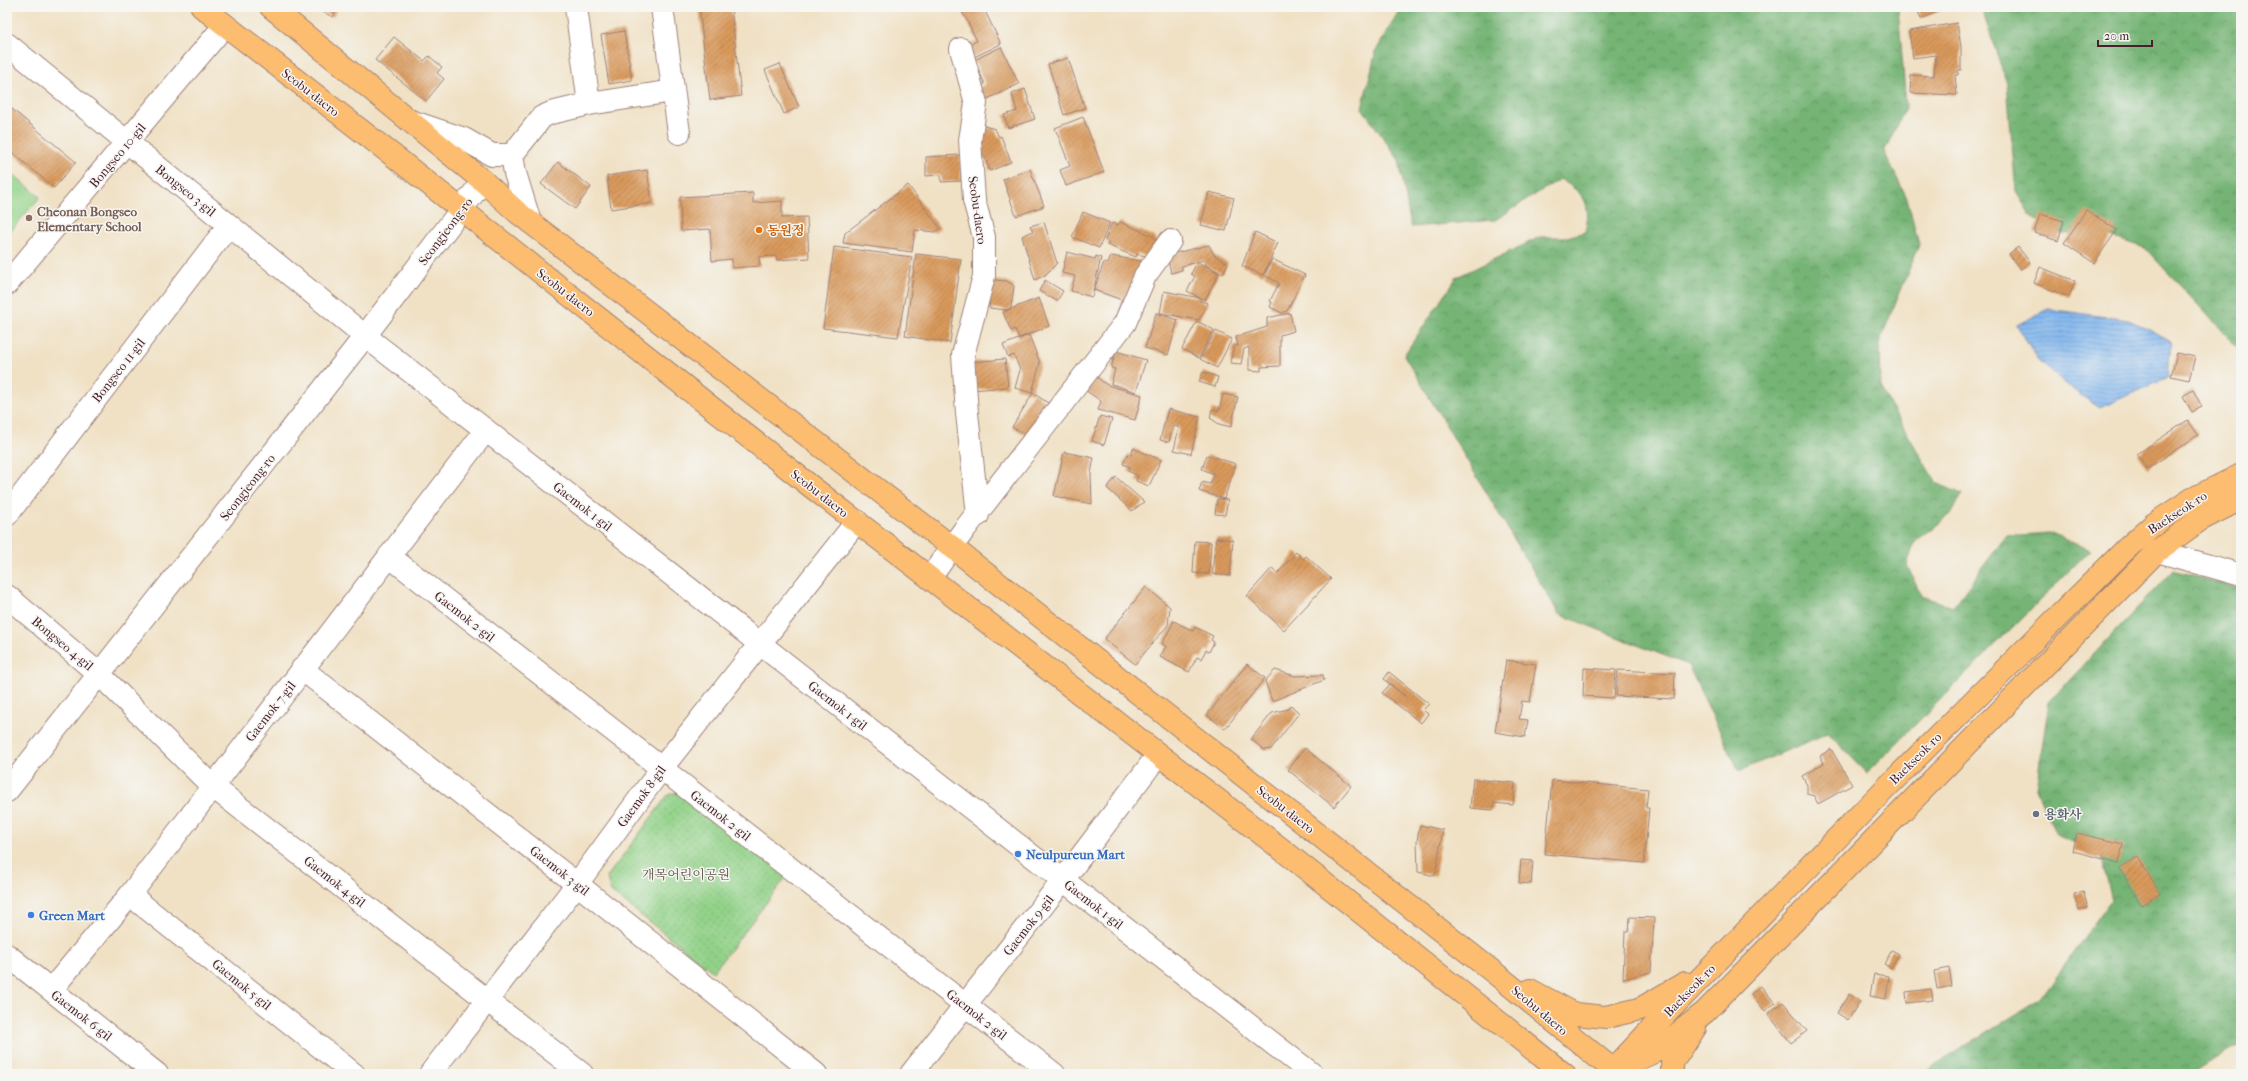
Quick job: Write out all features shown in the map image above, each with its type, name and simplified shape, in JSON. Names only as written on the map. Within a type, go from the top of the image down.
[{"type":"main road","name":"Seobu-daero","points":[[202,7],[461,209],[856,522],[1158,755],[1564,1074]]},
{"type":"main road","name":"Seobu-daero","points":[[271,7],[483,181],[530,222],[952,547],[1501,978],[1613,1073]]},
{"type":"main road","name":"Baekseok-ro","points":[[1613,1073],[1709,970],[1884,790],[2126,549],[2154,524],[2192,499],[2241,475]]},
{"type":"main road","name":"Baekseok-ro","points":[[1613,1073],[1656,1051],[1705,1012],[2157,551],[2200,520],[2241,499]]},
{"type":"main road","points":[[1501,978],[1541,994],[1575,1014],[1606,1017],[1640,1009],[1709,970]]},
{"type":"main road","points":[[1672,1074],[1672,1063],[1705,1012]]},
{"type":"street","points":[[576,7],[589,104]]},
{"type":"street","points":[[662,7],[678,133]]},
{"type":"street","name":"Bongseo 10-gil","points":[[7,284],[225,25]]},
{"type":"street","name":"Bongseo 3-gil","points":[[7,44],[365,336]]},
{"type":"street","name":"Seobu-daero","points":[[961,49],[976,103],[970,140],[974,200],[984,237],[984,276],[964,356],[967,413],[978,515]]},
{"type":"street","points":[[512,155],[542,117],[589,104],[673,91]]},
{"type":"street","points":[[409,120],[464,139],[492,155],[512,155]]},
{"type":"street","points":[[512,155],[530,222]]},
{"type":"street","name":"Seongjeong-ro","points":[[7,790],[100,675],[365,336],[483,181]]},
{"type":"street","name":"Bongseo 11-gil","points":[[7,515],[230,225]]},
{"type":"street","points":[[930,578],[952,547],[1125,323],[1145,276],[1170,241]]},
{"type":"street","name":"Gaemok 1-gil","points":[[365,336],[1312,1074]]},
{"type":"street","name":"Gaemok 7-gil","points":[[51,990],[130,895],[388,556],[486,430]]},
{"type":"street","name":"Gaemok 8-gil","points":[[430,1074],[577,884],[661,769],[856,522]]},
{"type":"street","points":[[2157,551],[2241,575]]},
{"type":"street","name":"Gaemok 2-gil","points":[[388,556],[966,1004],[1054,1074]]},
{"type":"street","name":"Bongseo 4-gil","points":[[7,596],[100,675]]},
{"type":"street","name":"Gaemok 3-gil","points":[[302,669],[577,884],[816,1074]]},
{"type":"street","name":"Gaemok 4-gil","points":[[100,675],[212,786],[582,1074]]},
{"type":"street","name":"Gaemok 9-gil","points":[[911,1074],[1063,880],[1158,755]]},
{"type":"street","name":"Gaemok 5-gil","points":[[130,895],[354,1074]]},
{"type":"street","name":"Gaemok 6-gil","points":[[7,955],[156,1074]]},
{"type":"green space","points":[[1401,7],[1898,7],[1906,106],[1884,152],[1907,198],[1919,245],[1879,343],[1880,387],[1936,483],[1962,494],[1951,514],[1915,542],[1907,565],[1921,596],[1953,607],[2006,536],[2049,533],[2090,550],[1867,773],[1828,733],[1739,771],[1688,665],[1559,614],[1404,355],[1457,277],[1540,237],[1567,237],[1585,232],[1587,221],[1586,206],[1580,194],[1560,179],[1495,220],[1411,227],[1399,160],[1362,108],[1376,51]]},
{"type":"green space","points":[[1981,7],[2228,7],[2241,13],[2241,351],[2145,248],[2099,233],[2057,234],[2031,216],[2016,192],[2007,84]]},
{"type":"green space","points":[[7,169],[40,197],[7,235]]},
{"type":"green space","points":[[2173,570],[2241,589],[2241,1046],[2231,1049],[2191,1074],[1926,1074],[1933,1066],[2039,1000],[2111,900],[2100,853],[2056,835],[2036,788],[2049,702]]},
{"type":"green space","name":"개목어린이공원","points":[[680,791],[787,876],[713,972],[610,891],[607,877],[668,795]]},
{"type":"water","points":[[2048,309],[2128,320],[2147,328],[2171,342],[2168,377],[2100,408],[2069,387],[2038,360],[2017,325]]},
{"type":"building","points":[[313,7],[338,7],[333,17]]},
{"type":"building","points":[[699,7],[731,7],[741,96],[710,100]]},
{"type":"building","points":[[960,7],[983,7],[1001,44],[968,60],[963,48],[977,41]]},
{"type":"building","points":[[1916,7],[1949,7],[1921,19]]},
{"type":"building","points":[[1957,23],[1961,47],[1961,70],[1958,70],[1958,75],[1955,75],[1957,95],[1910,93],[1911,75],[1934,76],[1936,55],[1913,58],[1909,31]]},
{"type":"building","points":[[624,31],[632,80],[609,84],[601,35]]},
{"type":"building","points":[[394,37],[424,61],[429,56],[442,67],[437,73],[444,79],[426,101],[375,60]]},
{"type":"building","points":[[1001,47],[1019,84],[981,102],[975,90],[985,84],[974,60]]},
{"type":"building","points":[[1068,58],[1085,108],[1064,115],[1048,64]]},
{"type":"building","points":[[780,64],[799,107],[784,114],[765,70]]},
{"type":"building","points":[[1025,89],[1035,119],[1008,128],[1004,115],[1017,111],[1012,94]]},
{"type":"building","points":[[7,105],[76,162],[54,188],[7,148]]},
{"type":"building","points":[[1083,117],[1104,172],[1066,186],[1060,170],[1070,166],[1055,128]]},
{"type":"building","points":[[984,126],[995,129],[999,137],[1001,136],[1011,162],[990,171],[979,143]]},
{"type":"building","points":[[960,155],[961,181],[941,182],[941,175],[926,176],[926,157]]},
{"type":"building","points":[[558,162],[591,187],[575,209],[541,184]]},
{"type":"building","points":[[1030,169],[1044,206],[1016,216],[1003,179]]},
{"type":"building","points":[[647,170],[652,203],[611,209],[607,176]]},
{"type":"building","points":[[908,185],[940,228],[935,232],[915,230],[912,252],[843,243],[845,233]]},
{"type":"building","points":[[1209,192],[1234,198],[1226,231],[1201,225]]},
{"type":"building","name":"동원정","points":[[753,193],[753,203],[782,201],[782,218],[807,217],[809,258],[777,260],[776,256],[759,257],[760,266],[732,268],[732,259],[712,261],[710,229],[681,231],[680,197]]},
{"type":"building","points":[[2086,210],[2117,230],[2094,263],[2064,243]]},
{"type":"building","points":[[1083,212],[1110,223],[1099,248],[1072,237]]},
{"type":"building","points":[[2040,214],[2064,221],[2058,241],[2034,233]]},
{"type":"building","points":[[1044,222],[1057,263],[1045,275],[1035,280],[1022,236],[1033,231],[1030,226]]},
{"type":"building","points":[[1120,222],[1155,237],[1154,239],[1160,241],[1153,258],[1137,254],[1136,257],[1107,245],[1109,242],[1105,240],[1112,223],[1118,225]]},
{"type":"building","points":[[1255,232],[1278,243],[1263,275],[1242,266]]},
{"type":"building","points":[[1209,245],[1214,255],[1228,263],[1223,274],[1206,265],[1204,260],[1182,266],[1182,270],[1171,273],[1167,255]]},
{"type":"building","points":[[834,247],[912,257],[898,337],[823,328]]},
{"type":"building","points":[[2018,247],[2030,262],[2021,269],[2009,254]]},
{"type":"building","points":[[1067,252],[1095,259],[1096,256],[1101,258],[1092,297],[1071,291],[1075,276],[1062,273]]},
{"type":"building","points":[[916,254],[961,259],[950,343],[905,336]]},
{"type":"building","points":[[1111,256],[1147,262],[1128,315],[1118,311],[1122,300],[1094,290],[1104,262],[1108,264]]},
{"type":"building","points":[[1272,259],[1305,275],[1287,311],[1282,313],[1270,307],[1272,302],[1270,301],[1279,283],[1264,275]]},
{"type":"building","points":[[1197,262],[1219,273],[1205,300],[1201,298],[1200,301],[1208,303],[1199,320],[1160,313],[1164,291],[1200,298],[1187,291],[1195,276],[1191,274]]},
{"type":"building","points":[[2040,267],[2075,281],[2069,297],[2034,283]]},
{"type":"building","points":[[994,280],[1007,281],[1014,286],[1011,308],[1007,310],[989,308],[991,286],[993,286]]},
{"type":"building","points":[[1045,280],[1063,291],[1057,301],[1039,291]]},
{"type":"building","points":[[1039,298],[1049,326],[1019,338],[1015,329],[1011,331],[1003,312]]},
{"type":"building","points":[[1156,313],[1178,320],[1168,355],[1145,348]]},
{"type":"building","points":[[1290,313],[1294,331],[1280,335],[1280,366],[1261,367],[1261,371],[1249,370],[1249,347],[1244,349],[1241,364],[1230,363],[1234,345],[1238,346],[1236,337],[1267,327],[1267,318]]},
{"type":"building","points":[[1197,321],[1214,330],[1199,358],[1182,349]]},
{"type":"building","points":[[1216,331],[1232,339],[1217,368],[1200,359]]},
{"type":"building","points":[[1029,335],[1040,363],[1032,393],[1015,388],[1020,370],[1014,355],[1008,357],[1003,345]]},
{"type":"building","points":[[1116,351],[1146,360],[1136,392],[1111,384],[1115,369],[1111,368]]},
{"type":"building","points":[[2177,353],[2195,357],[2189,380],[2171,376]]},
{"type":"building","points":[[1005,359],[1008,387],[972,390],[970,362]]},
{"type":"building","points":[[1203,372],[1218,377],[1215,387],[1199,382]]},
{"type":"building","points":[[1095,376],[1107,385],[1142,395],[1135,420],[1098,410],[1101,401],[1085,390]]},
{"type":"building","points":[[2193,390],[2202,407],[2192,412],[2183,396]]},
{"type":"building","points":[[1033,393],[1051,405],[1031,438],[1012,427]]},
{"type":"building","points":[[1223,394],[1238,397],[1231,427],[1219,424],[1210,418],[1212,409],[1219,411]]},
{"type":"building","points":[[1168,409],[1200,417],[1191,454],[1174,450],[1179,427],[1173,426],[1169,442],[1160,440]]},
{"type":"building","points":[[1100,416],[1112,419],[1104,445],[1092,441]]},
{"type":"building","points":[[2188,420],[2198,435],[2147,469],[2137,454]]},
{"type":"building","points":[[1133,448],[1161,460],[1149,486],[1136,481],[1138,476],[1128,471],[1130,467],[1123,464],[1128,454],[1131,455]]},
{"type":"building","points":[[1064,452],[1094,458],[1091,473],[1092,504],[1054,496]]},
{"type":"building","points":[[1207,455],[1236,464],[1224,499],[1199,491],[1202,482],[1210,484],[1214,474],[1202,469]]},
{"type":"building","points":[[1116,477],[1144,502],[1132,511],[1107,488]]},
{"type":"building","points":[[1217,499],[1228,500],[1225,515],[1215,514]]},
{"type":"building","points":[[1216,538],[1233,540],[1230,576],[1212,574]]},
{"type":"building","points":[[1195,541],[1211,542],[1209,574],[1193,573]]},
{"type":"building","points":[[1296,552],[1303,559],[1306,556],[1331,579],[1284,630],[1247,596],[1272,568],[1278,573]]},
{"type":"building","points":[[1146,587],[1170,607],[1168,625],[1135,664],[1104,639]]},
{"type":"building","points":[[1174,621],[1193,631],[1195,627],[1213,636],[1211,640],[1214,642],[1209,652],[1206,650],[1201,659],[1197,657],[1189,672],[1160,657],[1166,646],[1162,644]]},
{"type":"building","points":[[1506,660],[1536,664],[1530,702],[1522,701],[1519,719],[1528,720],[1525,737],[1495,732]]},
{"type":"building","points":[[1247,664],[1265,678],[1225,729],[1207,715]]},
{"type":"building","points":[[1584,668],[1616,670],[1614,698],[1583,696]]},
{"type":"building","points":[[1275,670],[1295,676],[1323,675],[1324,680],[1272,701],[1265,681]]},
{"type":"building","points":[[1618,670],[1675,673],[1674,699],[1616,696]]},
{"type":"building","points":[[1389,672],[1429,704],[1423,710],[1428,714],[1421,723],[1382,693],[1390,684],[1406,697],[1384,679]]},
{"type":"building","points":[[1291,705],[1299,713],[1271,749],[1264,750],[1251,739],[1272,713],[1288,709]]},
{"type":"building","points":[[1305,748],[1351,786],[1334,807],[1288,770]]},
{"type":"building","points":[[1831,749],[1852,785],[1818,804],[1814,796],[1807,794],[1807,785],[1802,776],[1824,763],[1820,756]]},
{"type":"building","points":[[1473,779],[1515,783],[1513,805],[1494,803],[1493,810],[1470,808]]},
{"type":"building","points":[[1552,780],[1648,789],[1646,808],[1649,808],[1644,863],[1545,854]]},
{"type":"building","points":[[1420,825],[1443,830],[1435,876],[1418,872],[1417,840]]},
{"type":"building","points":[[2077,833],[2123,844],[2119,863],[2073,851]]},
{"type":"building","points":[[2138,857],[2160,894],[2141,905],[2120,868]]},
{"type":"building","points":[[1521,860],[1533,861],[1531,884],[1519,883]]},
{"type":"building","points":[[2083,891],[2088,908],[2079,911],[2074,894]]},
{"type":"building","points":[[1630,917],[1654,918],[1651,972],[1623,979],[1625,932],[1629,932]]},
{"type":"building","points":[[1892,950],[1899,954],[1891,968],[1884,964]]},
{"type":"building","points":[[1949,968],[1952,986],[1937,989],[1934,971]]},
{"type":"building","points":[[1874,974],[1889,976],[1886,999],[1870,996]]},
{"type":"building","points":[[1761,986],[1775,1003],[1765,1011],[1751,994]]},
{"type":"building","points":[[1931,989],[1933,1000],[1907,1003],[1906,992]]},
{"type":"building","points":[[1849,994],[1860,1001],[1848,1020],[1837,1013]]},
{"type":"building","points":[[1783,1002],[1807,1031],[1791,1043],[1768,1014]]},
{"type":"place","name":"Cheonan Bongseo Elementary School","points":[[29,218]]},
{"type":"place","name":"동원정","points":[[759,230]]},
{"type":"place","name":"용화사","points":[[2036,814]]},
{"type":"place","name":"Neulpureun Mart","points":[[1018,854]]},
{"type":"place","name":"Green Mart","points":[[31,915]]}]
